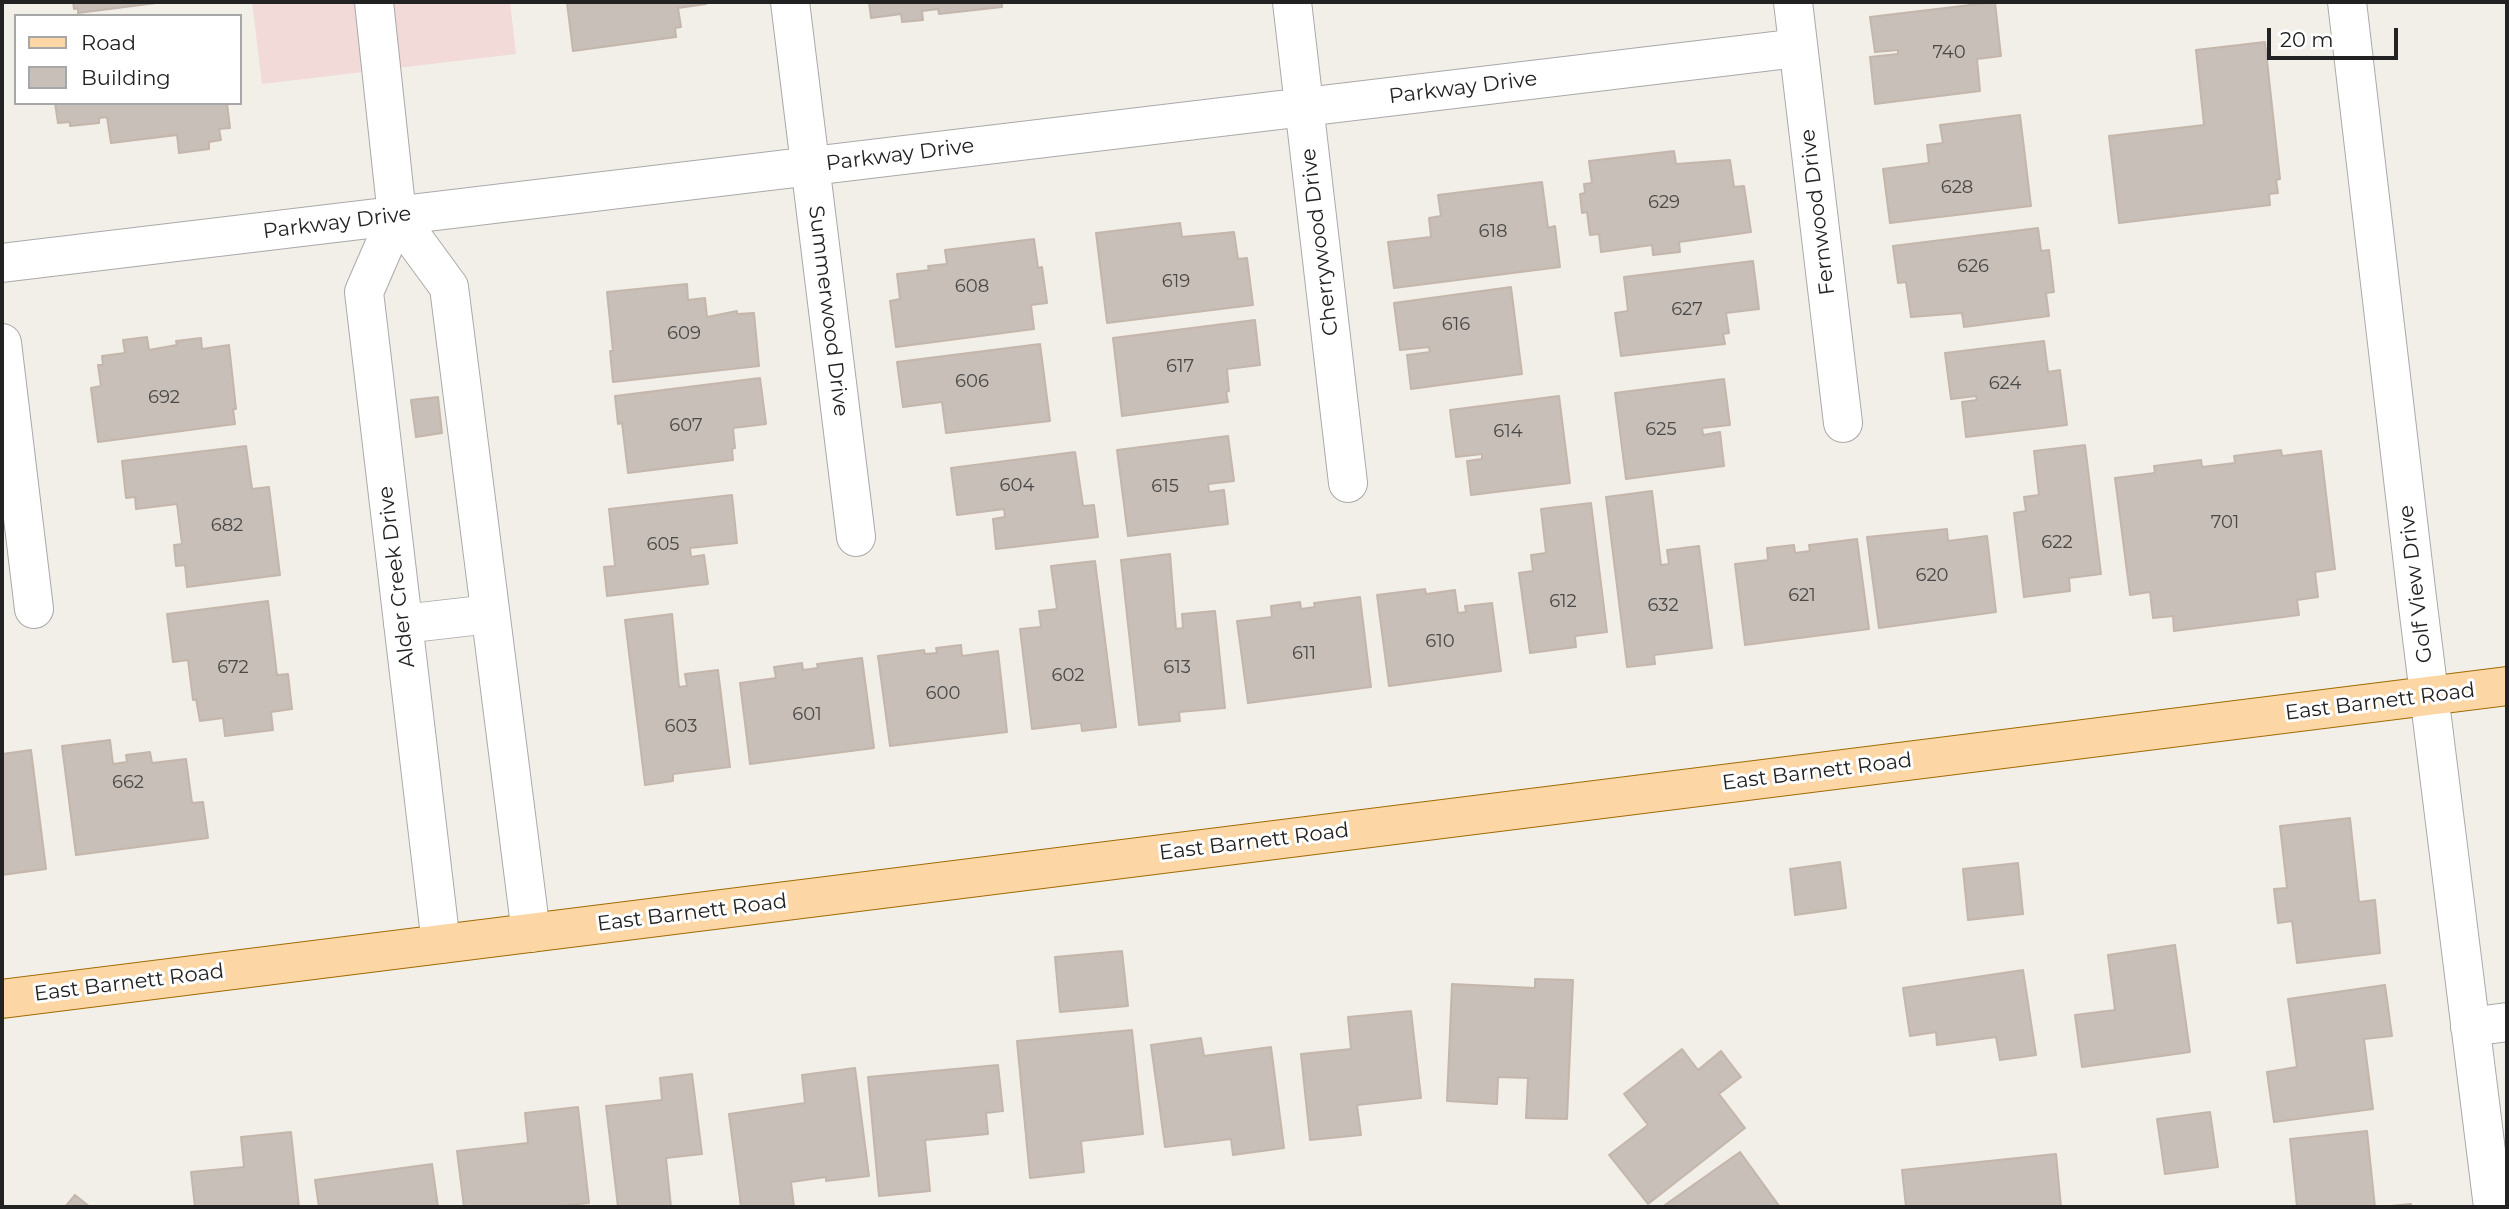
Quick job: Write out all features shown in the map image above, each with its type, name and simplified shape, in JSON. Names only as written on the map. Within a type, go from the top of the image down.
[{"type":"main road","name":"East Barnett Road","points":[[2,999],[2507,687]]},
{"type":"street","points":[[374,2],[397,216],[449,287],[531,933]]},
{"type":"street","name":"Summerwood Drive","points":[[790,2],[856,537]]},
{"type":"street","name":"Cherrywood Drive","points":[[1292,2],[1348,483]]},
{"type":"street","name":"Fernwood Drive","points":[[1793,2],[1843,422]]},
{"type":"street","name":"Golf View Drive","points":[[2347,2],[2430,696],[2489,1024],[2493,1207]]},
{"type":"street","name":"Parkway Drive","points":[[2,263],[1798,48]]},
{"type":"street","name":"Alder Creek Drive","points":[[397,216],[363,292],[441,944]]},
{"type":"street","points":[[2,343],[33,609]]},
{"type":"street","points":[[403,624],[490,614]]},
{"type":"shaded area","points":[[252,2],[510,2],[516,54],[262,84]]},
{"type":"building","points":[[73,2],[164,2],[78,13]]},
{"type":"building","points":[[562,2],[707,2],[678,8],[681,27],[675,28],[676,37],[573,51],[567,3]]},
{"type":"building","points":[[869,2],[1002,2],[1002,7],[939,14],[938,9],[922,11],[923,20],[902,22],[901,14],[871,18]]},
{"type":"building","points":[[1995,2],[2001,56],[1977,59],[1980,91],[1875,104],[1870,57],[1898,54],[1898,50],[1875,52],[1870,17]]},
{"type":"building","points":[[2265,42],[2280,179],[2276,180],[2278,193],[2269,194],[2270,205],[2119,223],[2109,136],[2204,125],[2196,50]]},
{"type":"building","points":[[55,105],[227,105],[230,128],[219,129],[221,140],[209,142],[209,149],[179,153],[177,135],[111,143],[107,117],[99,118],[99,123],[70,126],[70,122],[58,123]]},
{"type":"building","points":[[2020,115],[2031,206],[1890,223],[1883,169],[1929,163],[1927,145],[1943,143],[1940,125]]},
{"type":"building","points":[[1674,151],[1676,164],[1730,160],[1734,187],[1744,186],[1751,232],[1679,242],[1680,252],[1653,255],[1652,245],[1601,252],[1599,234],[1590,235],[1587,212],[1582,213],[1580,194],[1585,193],[1584,184],[1592,183],[1589,161]]},
{"type":"building","points":[[1542,182],[1548,228],[1555,226],[1560,267],[1394,288],[1388,242],[1431,237],[1429,218],[1441,216],[1438,195]]},
{"type":"building","points":[[1180,223],[1182,237],[1234,232],[1238,259],[1247,258],[1253,305],[1107,323],[1096,233]]},
{"type":"building","points":[[2038,228],[2041,251],[2049,250],[2054,292],[2046,293],[2049,316],[1964,327],[1962,313],[1911,317],[1906,282],[1898,283],[1893,246]]},
{"type":"building","points":[[1034,239],[1038,268],[1042,267],[1047,303],[1031,305],[1034,329],[896,347],[890,301],[900,299],[897,274],[929,270],[928,266],[947,264],[945,250]]},
{"type":"building","points":[[1753,261],[1759,309],[1726,313],[1729,333],[1723,334],[1725,344],[1621,356],[1615,313],[1628,311],[1624,277]]},
{"type":"building","points":[[687,284],[688,300],[705,298],[707,317],[737,311],[737,314],[754,313],[759,366],[613,382],[607,292]]},
{"type":"building","points":[[1511,287],[1522,374],[1411,389],[1407,355],[1430,352],[1429,347],[1400,350],[1394,303]]},
{"type":"building","points":[[1255,320],[1260,365],[1227,369],[1228,402],[1122,416],[1113,338]]},
{"type":"building","points":[[147,337],[149,350],[177,345],[176,341],[201,338],[202,349],[229,345],[236,409],[233,409],[235,424],[98,442],[91,388],[101,386],[98,365],[103,365],[102,356],[125,353],[123,340]]},
{"type":"building","points":[[2044,341],[2048,372],[2060,370],[2067,425],[1966,437],[1962,402],[1977,400],[1976,396],[1951,399],[1945,353]]},
{"type":"building","points":[[1040,344],[1050,421],[946,433],[942,402],[903,407],[897,362]]},
{"type":"building","points":[[760,378],[766,424],[733,428],[733,460],[628,473],[622,423],[618,424],[615,396]]},
{"type":"building","points":[[1724,379],[1730,425],[1702,428],[1703,435],[1720,432],[1724,466],[1626,479],[1615,393]]},
{"type":"building","points":[[1559,396],[1570,483],[1471,495],[1467,461],[1482,459],[1482,454],[1456,457],[1450,410]]},
{"type":"building","points":[[438,397],[442,433],[416,437],[411,400]]},
{"type":"building","points":[[1228,436],[1234,481],[1208,484],[1209,492],[1224,490],[1228,524],[1128,536],[1117,450]]},
{"type":"building","points":[[2085,445],[2101,574],[2069,578],[2070,591],[2024,597],[2014,513],[2026,511],[2024,497],[2039,495],[2034,451]]},
{"type":"building","points":[[246,446],[252,489],[269,487],[280,575],[187,587],[185,565],[176,566],[174,545],[182,544],[177,504],[136,509],[135,497],[126,498],[122,461]]},
{"type":"building","points":[[2281,450],[2282,456],[2321,451],[2335,569],[2315,572],[2318,597],[2297,600],[2299,615],[2174,631],[2173,616],[2153,618],[2150,592],[2130,595],[2115,478],[2155,473],[2154,466],[2201,460],[2202,467],[2235,463],[2234,456]]},
{"type":"building","points":[[1075,452],[1083,506],[1094,505],[1098,537],[996,549],[993,519],[1005,517],[1004,509],[957,515],[951,468]]},
{"type":"building","points":[[1652,491],[1661,565],[1669,564],[1667,550],[1699,546],[1712,648],[1654,655],[1655,664],[1627,667],[1606,497]]},
{"type":"building","points":[[732,495],[737,543],[690,548],[691,557],[704,555],[708,584],[607,596],[604,567],[615,566],[609,509]]},
{"type":"building","points":[[1591,503],[1607,632],[1575,636],[1576,647],[1530,653],[1519,573],[1533,571],[1531,555],[1546,553],[1541,509]]},
{"type":"building","points":[[1947,529],[1948,541],[1987,536],[1996,612],[1879,628],[1867,537]]},
{"type":"building","points":[[1857,539],[1869,629],[1745,645],[1735,564],[1768,560],[1767,548],[1794,545],[1795,553],[1810,551],[1809,545]]},
{"type":"building","points":[[1170,554],[1176,629],[1183,628],[1182,614],[1215,611],[1225,708],[1179,712],[1180,721],[1139,725],[1121,560]]},
{"type":"building","points":[[1095,561],[1116,727],[1082,731],[1081,723],[1032,729],[1020,629],[1041,627],[1039,611],[1057,609],[1051,566]]},
{"type":"building","points":[[1425,589],[1426,594],[1455,590],[1458,613],[1466,612],[1465,606],[1492,603],[1501,671],[1389,686],[1377,595]]},
{"type":"building","points":[[1360,597],[1371,687],[1248,703],[1237,621],[1272,617],[1271,606],[1300,602],[1301,609],[1315,607],[1314,603]]},
{"type":"building","points":[[268,601],[277,675],[288,674],[292,709],[271,712],[273,730],[225,736],[223,718],[200,721],[196,699],[193,700],[188,660],[173,662],[167,614]]},
{"type":"building","points":[[672,614],[679,687],[687,686],[685,674],[718,670],[730,767],[673,774],[673,781],[645,785],[625,620]]},
{"type":"building","points":[[961,645],[962,656],[998,651],[1007,732],[890,746],[878,656],[924,650],[925,654],[937,653],[936,648]]},
{"type":"building","points":[[862,658],[874,748],[750,764],[740,683],[776,678],[774,667],[802,663],[803,670],[818,668],[817,664]]},
{"type":"building","points":[[110,740],[113,764],[127,762],[126,755],[150,752],[152,763],[186,759],[192,803],[203,802],[208,838],[76,855],[62,746]]},
{"type":"building","points":[[31,750],[46,869],[2,875],[2,754]]},
{"type":"building","points":[[2350,818],[2359,902],[2375,900],[2380,953],[2297,963],[2292,921],[2278,923],[2274,889],[2287,888],[2280,826]]},
{"type":"building","points":[[1840,862],[1846,908],[1795,915],[1790,869]]},
{"type":"building","points":[[2018,863],[2023,914],[1968,920],[1963,869]]},
{"type":"building","points":[[2175,945],[2190,1052],[2082,1067],[2075,1015],[2115,1010],[2108,955]]},
{"type":"building","points":[[1122,951],[1128,1006],[1060,1012],[1055,957]]},
{"type":"building","points":[[2023,970],[2036,1055],[2000,1060],[1996,1037],[1937,1045],[1936,1032],[1910,1036],[1903,988]]},
{"type":"building","points":[[1535,979],[1573,980],[1567,1119],[1526,1118],[1528,1078],[1498,1077],[1497,1104],[1447,1101],[1452,984],[1535,988]]},
{"type":"building","points":[[2385,985],[2392,1036],[2364,1039],[2373,1109],[2274,1122],[2267,1072],[2297,1067],[2288,999]]},
{"type":"building","points":[[1411,1011],[1421,1098],[1357,1105],[1361,1135],[1310,1140],[1301,1054],[1351,1049],[1348,1017]]},
{"type":"building","points":[[1132,1030],[1143,1134],[1081,1141],[1084,1172],[1030,1178],[1017,1041]]},
{"type":"building","points":[[1201,1038],[1204,1056],[1271,1047],[1284,1148],[1233,1155],[1231,1139],[1165,1147],[1151,1045]]},
{"type":"building","points":[[1682,1049],[1698,1070],[1721,1051],[1741,1077],[1719,1094],[1745,1128],[1648,1204],[1609,1155],[1648,1125],[1624,1094]]},
{"type":"building","points":[[998,1065],[1003,1111],[986,1113],[988,1134],[925,1140],[930,1191],[879,1196],[868,1077]]},
{"type":"building","points":[[855,1068],[869,1176],[826,1181],[826,1177],[791,1182],[794,1207],[741,1207],[729,1114],[805,1103],[802,1075]]},
{"type":"building","points":[[692,1074],[702,1154],[666,1158],[671,1207],[618,1207],[606,1106],[662,1100],[660,1078]]},
{"type":"building","points":[[578,1107],[589,1203],[549,1207],[464,1207],[457,1151],[528,1143],[525,1113]]},
{"type":"building","points":[[2210,1112],[2218,1167],[2165,1174],[2157,1119]]},
{"type":"building","points":[[2367,1131],[2375,1207],[2297,1207],[2290,1139]]},
{"type":"building","points":[[291,1132],[299,1207],[195,1207],[191,1172],[244,1167],[241,1137]]},
{"type":"building","points":[[1740,1152],[1780,1207],[1662,1207]]},
{"type":"building","points":[[2056,1154],[2061,1207],[1906,1207],[1902,1170]]},
{"type":"building","points":[[432,1164],[438,1207],[319,1207],[315,1180]]},
{"type":"building","points":[[75,1195],[90,1207],[65,1207]]},
{"type":"building","points":[[2411,1204],[2411,1207],[2380,1207]]}]
